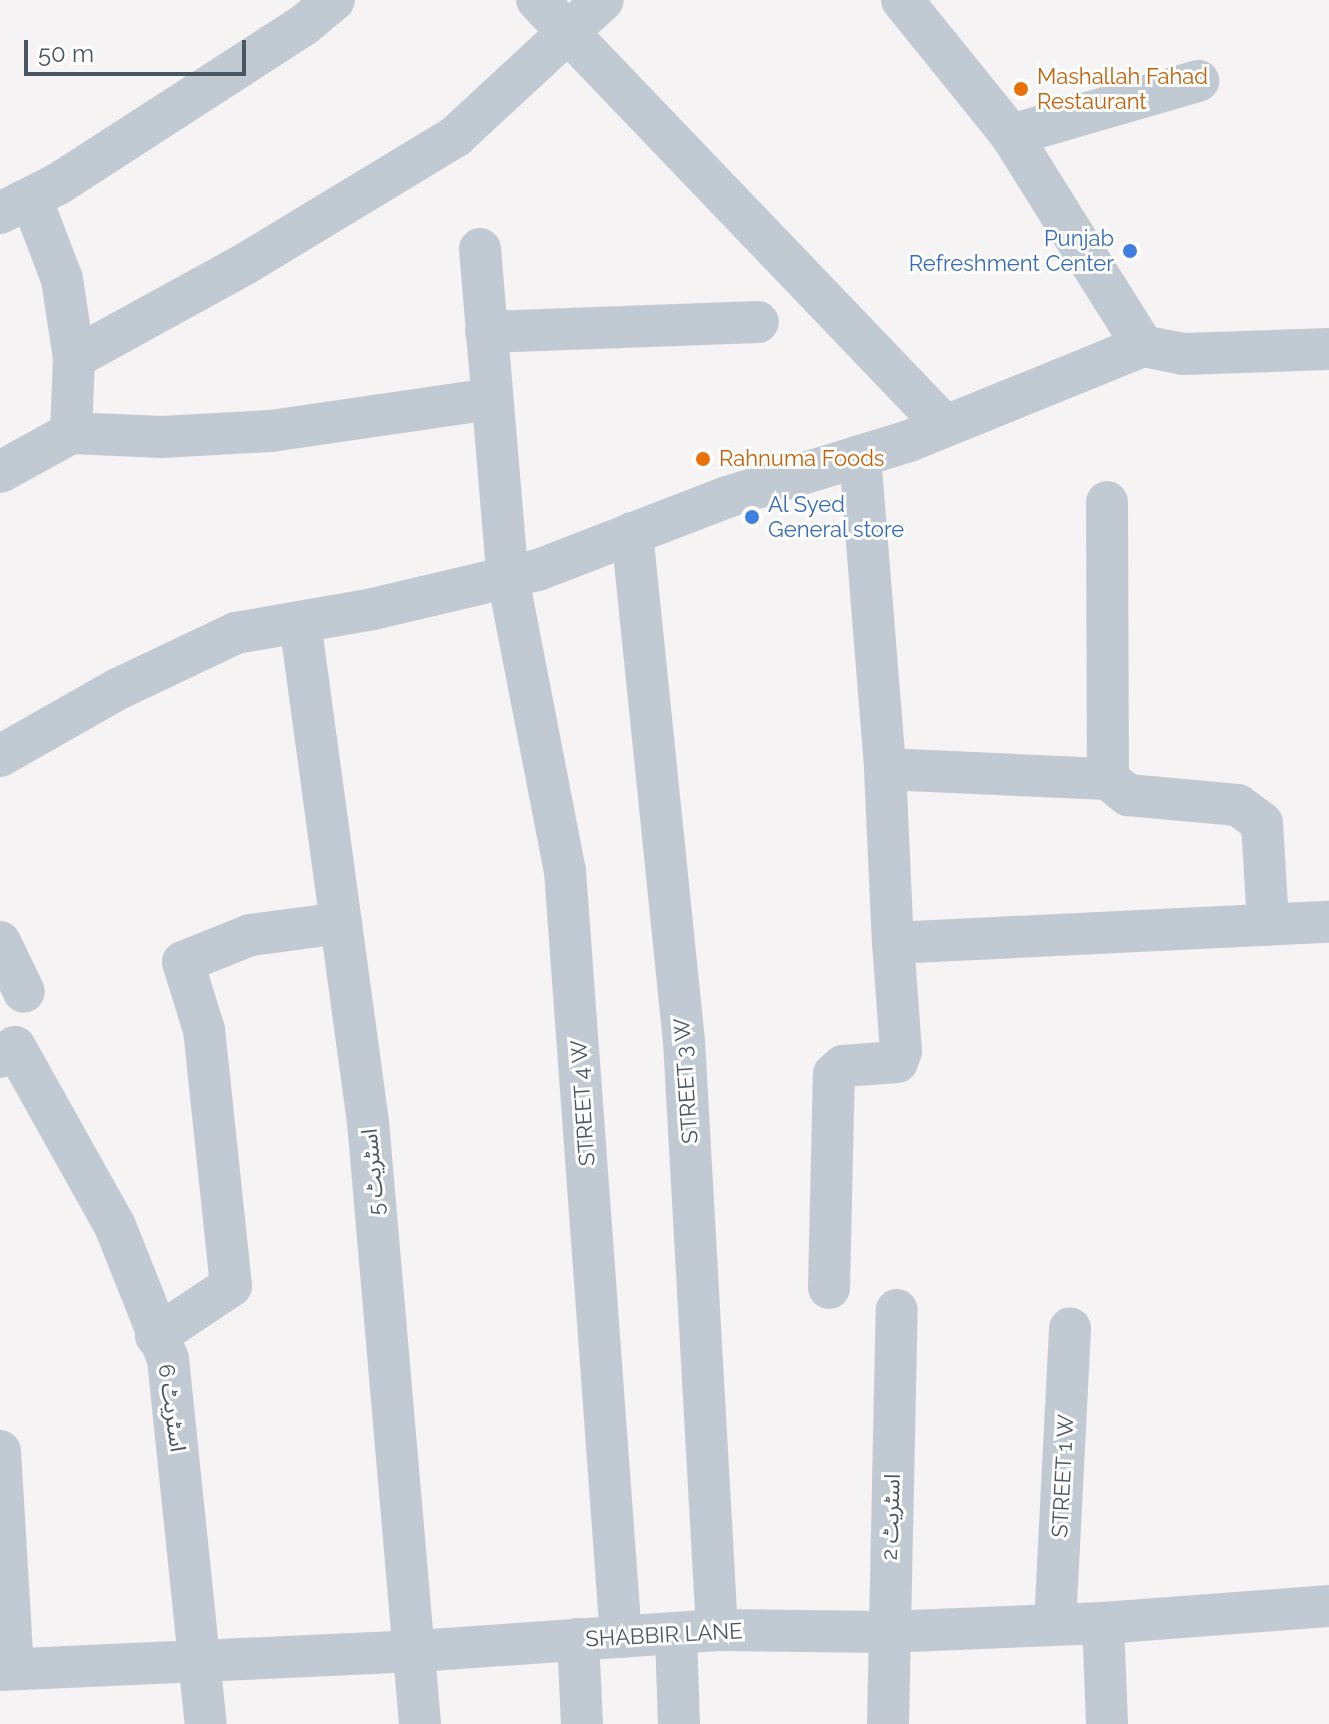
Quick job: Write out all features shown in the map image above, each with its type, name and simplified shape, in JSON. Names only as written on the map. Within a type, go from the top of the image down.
[{"type":"street","points":[[71,433],[74,358],[62,279],[16,206],[304,25],[334,0]]},
{"type":"street","points":[[537,0],[945,426]]},
{"type":"street","points":[[74,358],[245,264],[456,136],[571,33],[603,0]]},
{"type":"street","points":[[921,5],[1011,135],[1143,346]]},
{"type":"street","points":[[1011,135],[1198,81]]},
{"type":"street","name":"STREET 4 W","points":[[480,249],[507,573],[565,871],[621,1637]]},
{"type":"street","points":[[486,332],[758,322]]},
{"type":"street","points":[[0,756],[118,689],[236,633],[373,609],[507,573],[538,570],[632,533],[945,426],[1143,346],[1184,354],[1329,349]]},
{"type":"street","points":[[0,472],[71,433],[162,437],[271,431],[491,399]]},
{"type":"street","points":[[829,1288],[834,1074],[843,1066],[897,1062],[901,1051],[885,769],[860,456]]},
{"type":"street","points":[[1107,502],[1108,779]]},
{"type":"street","name":"STREET 3 W","points":[[632,533],[684,1041],[717,1630]]},
{"type":"street","name":"اسٹریٹ 5","points":[[300,622],[368,1122],[417,1651],[420,1724]]},
{"type":"street","points":[[885,769],[1108,779],[1128,795],[1238,805],[1258,815],[1268,925]]},
{"type":"street","points":[[893,943],[1329,922]]},
{"type":"street","points":[[156,1336],[231,1286],[204,1030],[183,962],[250,935],[341,923]]},
{"type":"street","points":[[0,942],[24,992]]},
{"type":"street","name":"اسٹریٹ 6","points":[[0,1057],[15,1047],[115,1226],[156,1336],[168,1359],[202,1657],[206,1724]]},
{"type":"street","name":"اسٹریٹ 2","points":[[888,1724],[887,1632],[897,1310]]},
{"type":"street","name":"STREET 1 W","points":[[1055,1625],[1070,1328]]},
{"type":"street","points":[[0,1451],[6,1669]]},
{"type":"street","name":"SHABBIR LANE","points":[[6,1669],[202,1657],[417,1651],[717,1630],[887,1632],[1103,1623],[1329,1606]]},
{"type":"street","points":[[1103,1623],[1107,1724]]},
{"type":"street","points":[[676,1634],[679,1724]]},
{"type":"street","points":[[578,1639],[582,1724]]},
{"type":"place","name":"Mashallah Fahad Restaurant","points":[[1021,89]]},
{"type":"place","name":"Punjab Refreshment Center","points":[[1130,251]]},
{"type":"place","name":"Rahnuma Foods","points":[[703,459]]},
{"type":"place","name":"Al Syed General store","points":[[752,517]]}]
